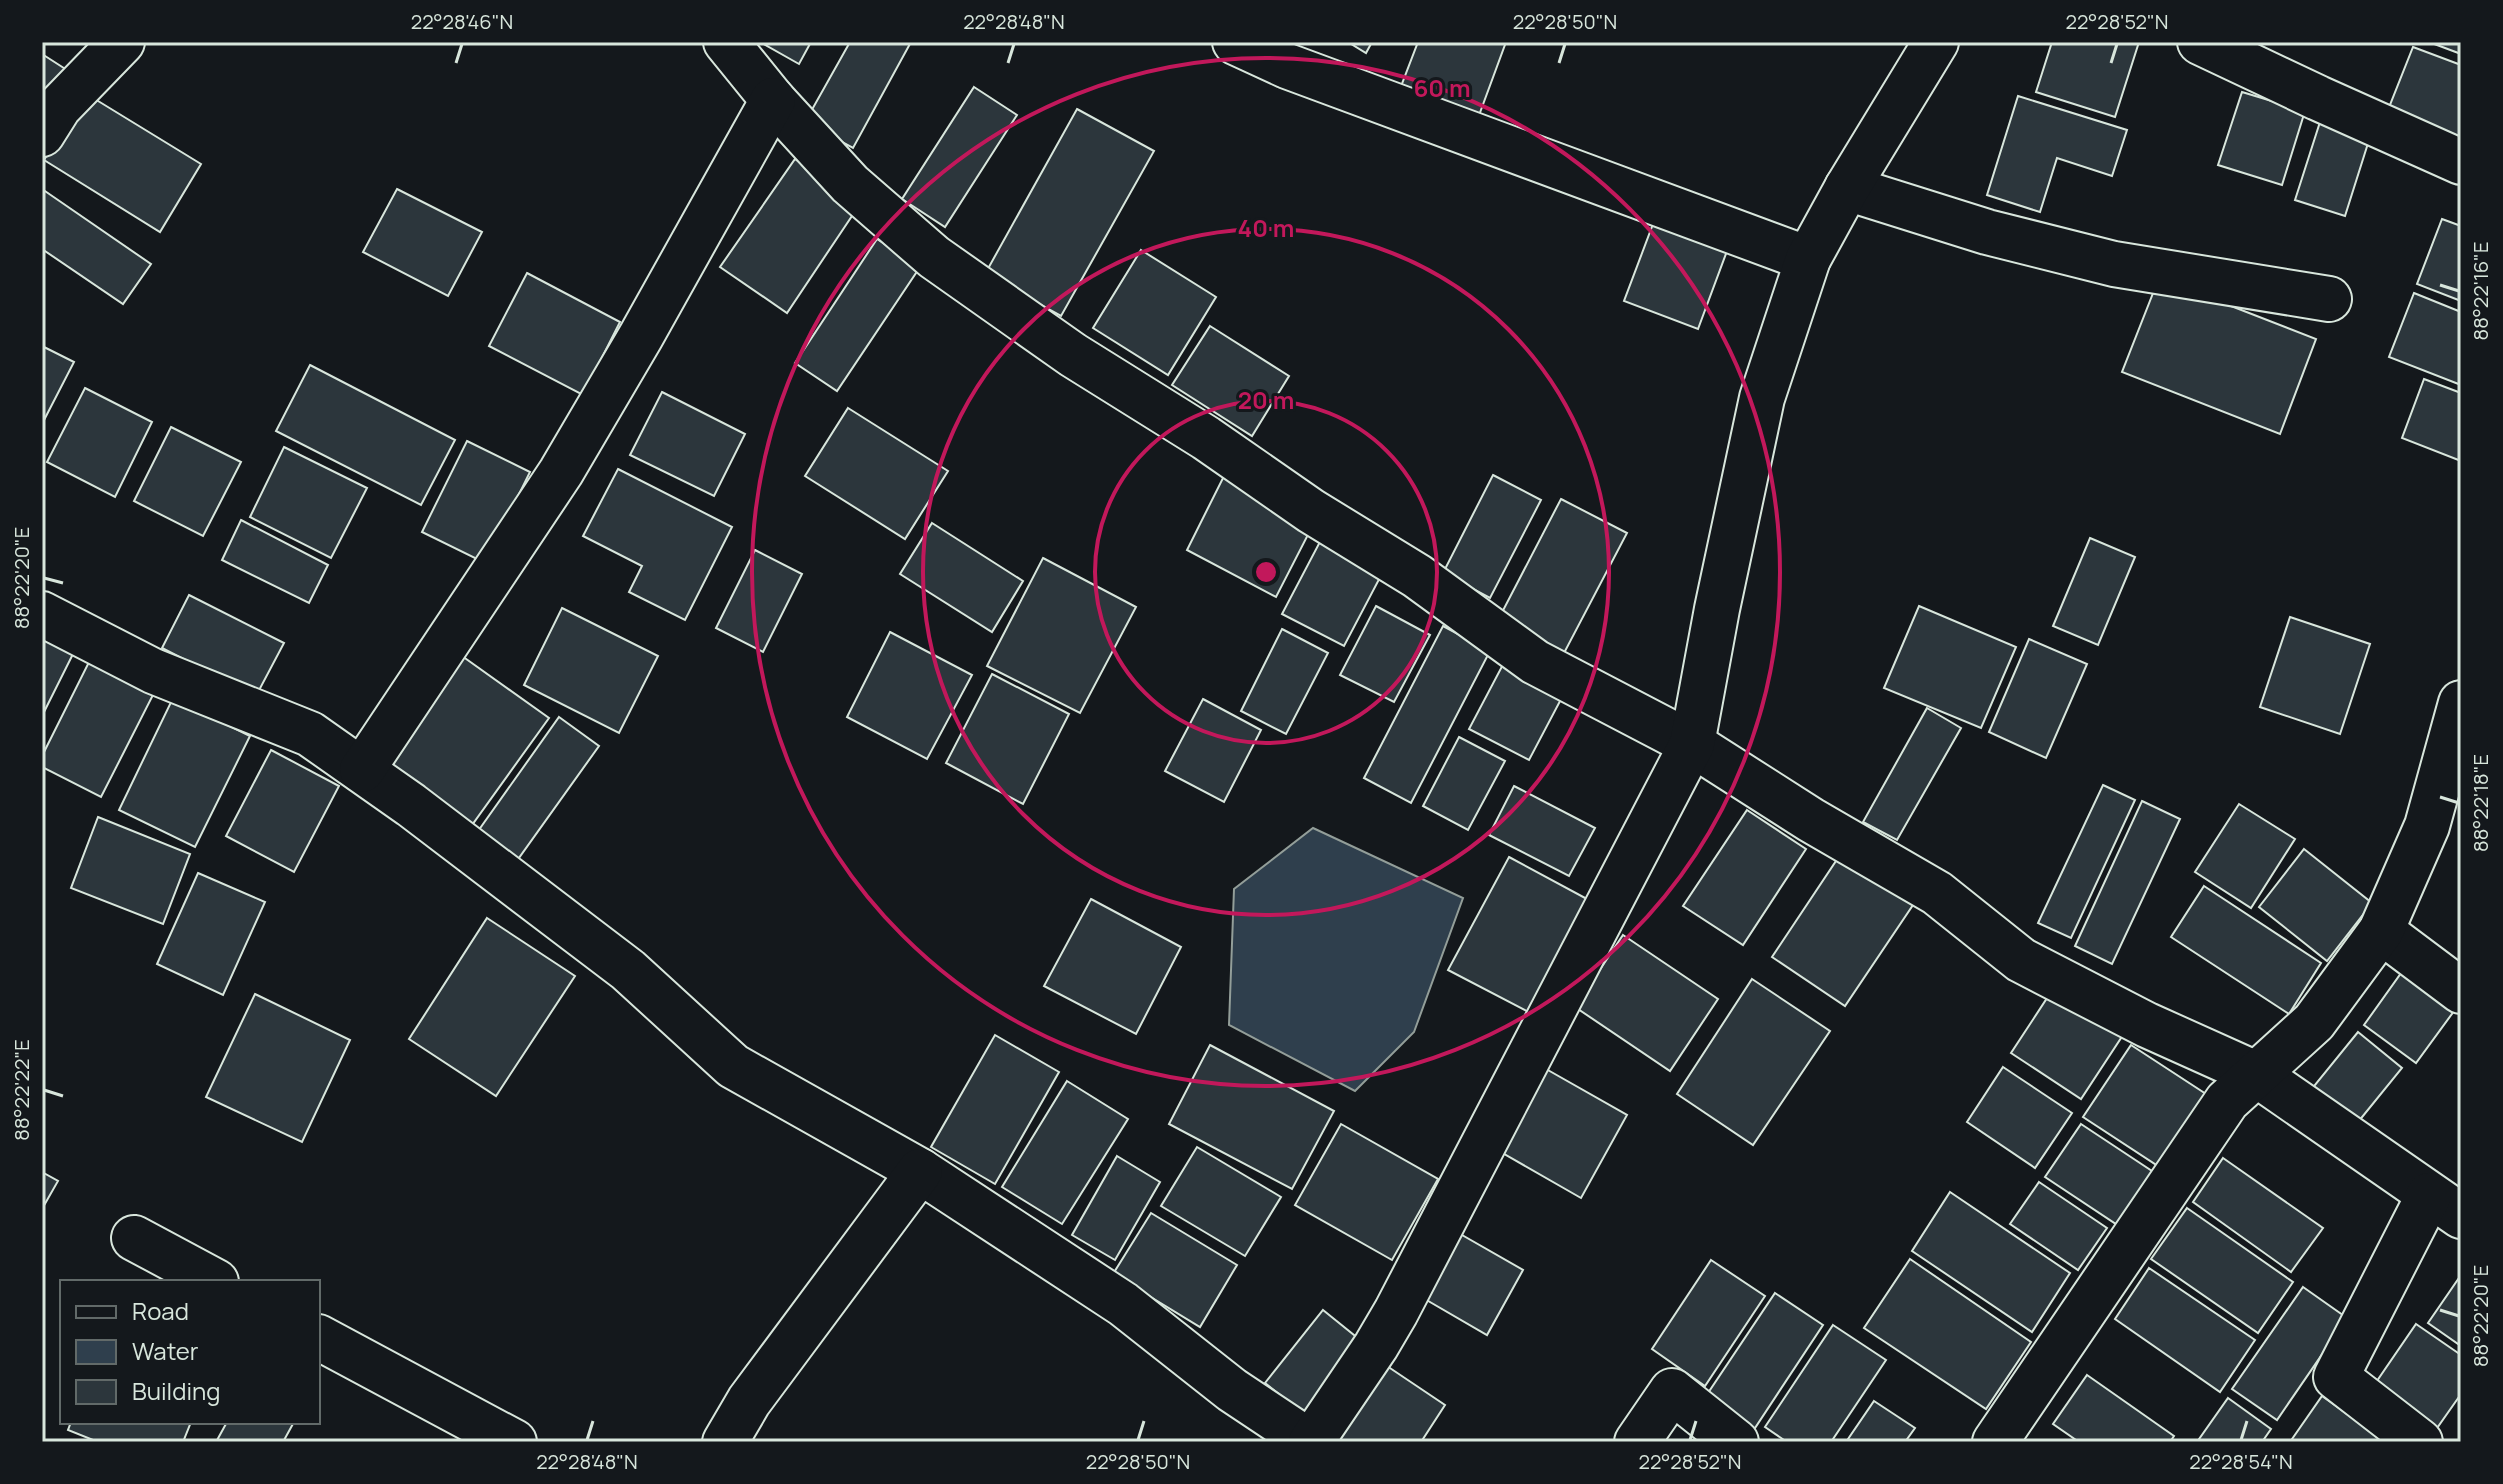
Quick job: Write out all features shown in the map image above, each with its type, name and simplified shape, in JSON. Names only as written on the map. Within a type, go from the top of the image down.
[{"type":"street","points":[[42,134],[59,107],[122,42]]},
{"type":"street","points":[[726,42],[773,100],[850,184],[934,257],[1073,355],[1206,438],[1311,511],[1417,576],[1535,662],[1692,744],[1811,820],[1937,893],[2021,960],[2147,1025],[2256,1074],[2445,1205],[2336,1377],[2420,1442]]},
{"type":"street","points":[[1235,42],[1287,66],[1808,259]]},
{"type":"street","points":[[42,614],[153,671],[310,734],[411,805],[628,970],[733,1066],[920,1171],[1123,1304],[1232,1390],[1311,1442],[1396,1312],[1692,744],[1762,398],[1808,259],[1847,188],[1936,42]]},
{"type":"street","points":[[2200,42],[2461,162]]},
{"type":"street","points":[[362,770],[561,472],[773,100]]},
{"type":"street","points":[[1847,188],[1987,232],[2114,264],[2329,299]]},
{"type":"street","points":[[1995,1442],[2227,1101],[2314,1022],[2381,931],[2427,826],[2460,709]]},
{"type":"street","points":[[2381,931],[2461,991]]},
{"type":"street","points":[[725,1442],[749,1401],[920,1171]]},
{"type":"street","points":[[134,1238],[212,1280]]},
{"type":"street","points":[[320,1338],[514,1442]]},
{"type":"street","points":[[1637,1442],[1672,1391],[1736,1442]]},
{"type":"water","points":[[1313,828],[1463,898],[1414,1032],[1355,1091],[1229,1025],[1234,889]]},
{"type":"building","points":[[760,42],[811,42],[799,64]]},
{"type":"building","points":[[850,42],[911,42],[853,148],[805,122]]},
{"type":"building","points":[[1348,42],[1372,42],[1366,53]]},
{"type":"building","points":[[1418,42],[1506,42],[1478,118],[1400,89]]},
{"type":"building","points":[[2052,42],[2139,42],[2115,117],[2036,92]]},
{"type":"building","points":[[2429,42],[2461,42],[2461,54]]},
{"type":"building","points":[[2413,47],[2461,65],[2460,137],[2388,110]]},
{"type":"building","points":[[42,54],[70,72],[42,114]]},
{"type":"building","points":[[974,87],[1017,115],[945,227],[902,199]]},
{"type":"building","points":[[2242,92],[2305,111],[2282,185],[2218,165]]},
{"type":"building","points":[[85,93],[201,164],[160,232],[44,160]]},
{"type":"building","points":[[2018,96],[2127,130],[2112,176],[2057,158],[2040,212],[1987,195]]},
{"type":"building","points":[[1077,109],[1154,151],[1061,316],[985,274]]},
{"type":"building","points":[[2320,122],[2370,137],[2345,216],[2295,200]]},
{"type":"building","points":[[795,159],[860,204],[787,313],[720,267]]},
{"type":"building","points":[[42,189],[151,264],[123,304],[42,249]]},
{"type":"building","points":[[397,189],[482,232],[448,296],[363,252]]},
{"type":"building","points":[[2442,219],[2461,226],[2461,301],[2417,284]]},
{"type":"building","points":[[1653,224],[1727,251],[1698,329],[1624,301]]},
{"type":"building","points":[[877,239],[920,267],[837,391],[795,363]]},
{"type":"building","points":[[1141,250],[1216,297],[1168,375],[1093,328]]},
{"type":"building","points":[[527,273],[620,322],[583,395],[489,346]]},
{"type":"building","points":[[2159,278],[2316,339],[2280,434],[2122,372]]},
{"type":"building","points":[[2414,293],[2461,312],[2461,385],[2389,357]]},
{"type":"building","points":[[1210,326],[1289,376],[1252,436],[1172,385]]},
{"type":"building","points":[[42,346],[74,362],[42,424]]},
{"type":"building","points":[[310,365],[455,440],[421,505],[276,431]]},
{"type":"building","points":[[2424,379],[2461,393],[2461,461],[2402,438]]},
{"type":"building","points":[[85,388],[152,422],[115,497],[47,462]]},
{"type":"building","points":[[662,392],[745,434],[714,496],[630,455]]},
{"type":"building","points":[[848,408],[948,471],[905,539],[805,476]]},
{"type":"building","points":[[171,427],[241,462],[203,536],[134,501]]},
{"type":"building","points":[[467,441],[530,472],[485,563],[422,532]]},
{"type":"building","points":[[284,447],[367,488],[331,558],[250,517]]},
{"type":"building","points":[[618,469],[732,527],[685,620],[629,592],[642,566],[583,536]]},
{"type":"building","points":[[1493,475],[1541,500],[1490,598],[1443,573]]},
{"type":"building","points":[[1224,476],[1314,523],[1276,597],[1187,550]]},
{"type":"building","points":[[1561,499],[1627,533],[1563,655],[1498,620]]},
{"type":"building","points":[[241,520],[328,565],[309,603],[222,560]]},
{"type":"building","points":[[932,523],[1023,581],[992,632],[900,574]]},
{"type":"building","points":[[1323,536],[1385,568],[1344,646],[1282,614]]},
{"type":"building","points":[[2090,538],[2135,557],[2098,645],[2053,626]]},
{"type":"building","points":[[755,550],[802,574],[763,652],[716,628]]},
{"type":"building","points":[[1043,558],[1136,607],[1080,713],[987,666]]},
{"type":"building","points":[[189,595],[284,643],[256,696],[162,648]]},
{"type":"building","points":[[1376,606],[1430,635],[1394,702],[1340,675]]},
{"type":"building","points":[[1919,606],[2016,647],[1981,728],[1884,688]]},
{"type":"building","points":[[562,608],[658,656],[619,733],[524,685]]},
{"type":"building","points":[[2290,617],[2370,644],[2340,734],[2260,707]]},
{"type":"building","points":[[1443,626],[1490,651],[1411,803],[1364,778]]},
{"type":"building","points":[[42,628],[77,646],[42,716]]},
{"type":"building","points":[[1282,629],[1328,653],[1286,734],[1241,711]]},
{"type":"building","points":[[890,632],[972,675],[927,759],[847,717]]},
{"type":"building","points":[[2029,639],[2087,664],[2046,758],[1989,732]]},
{"type":"building","points":[[455,651],[549,718],[472,825],[379,758]]},
{"type":"building","points":[[1508,655],[1568,686],[1529,760],[1469,729]]},
{"type":"building","points":[[91,658],[155,691],[101,797],[42,767],[42,756]]},
{"type":"building","points":[[992,674],[1069,714],[1023,804],[946,763]]},
{"type":"building","points":[[173,698],[250,736],[195,847],[119,810]]},
{"type":"building","points":[[1203,699],[1261,730],[1224,802],[1165,771]]},
{"type":"building","points":[[1927,708],[1961,728],[1897,840],[1863,822]]},
{"type":"building","points":[[559,717],[599,746],[516,862],[476,834]]},
{"type":"building","points":[[1459,737],[1505,761],[1468,830],[1423,806]]},
{"type":"building","points":[[271,750],[339,786],[294,872],[226,836]]},
{"type":"building","points":[[2103,785],[2135,800],[2071,938],[2038,923]]},
{"type":"building","points":[[1514,786],[1595,828],[1569,876],[1489,835]]},
{"type":"building","points":[[2142,801],[2180,819],[2112,964],[2075,946]]},
{"type":"building","points":[[2239,804],[2295,839],[2251,908],[2195,872]]},
{"type":"building","points":[[1747,810],[1806,849],[1743,945],[1683,906]]},
{"type":"building","points":[[98,817],[190,854],[163,924],[71,888]]},
{"type":"building","points":[[2304,849],[2372,903],[2327,961],[2259,907]]},
{"type":"building","points":[[1842,852],[1915,902],[1845,1006],[1772,957]]},
{"type":"building","points":[[1509,857],[1600,906],[1540,1018],[1448,970]]},
{"type":"building","points":[[198,873],[265,902],[223,995],[157,964]]},
{"type":"building","points":[[2204,886],[2321,963],[2289,1014],[2171,937]]},
{"type":"building","points":[[1091,899],[1181,947],[1136,1034],[1044,986]]},
{"type":"building","points":[[487,918],[575,976],[496,1096],[409,1039]]},
{"type":"building","points":[[1623,935],[1718,999],[1670,1071],[1575,1007]]},
{"type":"building","points":[[2404,969],[2457,1007],[2416,1063],[2364,1025]]},
{"type":"building","points":[[1752,979],[1830,1031],[1753,1145],[1677,1094]]},
{"type":"building","points":[[2053,989],[2123,1035],[2081,1099],[2011,1053]]},
{"type":"building","points":[[255,994],[350,1040],[302,1142],[206,1097]]},
{"type":"building","points":[[2358,1032],[2402,1068],[2354,1127],[2310,1091]]},
{"type":"building","points":[[995,1035],[1059,1072],[995,1184],[931,1147]]},
{"type":"building","points":[[1210,1045],[1334,1111],[1292,1189],[1169,1124]]},
{"type":"building","points":[[2131,1045],[2206,1094],[2158,1166],[2083,1117]]},
{"type":"building","points":[[1539,1065],[1627,1115],[1581,1198],[1492,1147]]},
{"type":"building","points":[[2003,1067],[2072,1113],[2035,1168],[1967,1122]]},
{"type":"building","points":[[1067,1081],[1128,1119],[1062,1224],[1002,1187]]},
{"type":"building","points":[[1341,1124],[1438,1179],[1392,1260],[1295,1205]]},
{"type":"building","points":[[2081,1124],[2158,1175],[2122,1228],[2045,1177]]},
{"type":"building","points":[[1197,1147],[1281,1197],[1245,1256],[1161,1206]]},
{"type":"building","points":[[1117,1156],[1160,1182],[1115,1260],[1072,1235]]},
{"type":"building","points":[[2223,1158],[2323,1228],[2291,1272],[2193,1202]]},
{"type":"building","points":[[42,1172],[58,1181],[42,1209]]},
{"type":"building","points":[[2039,1182],[2107,1228],[2078,1270],[2010,1224]]},
{"type":"building","points":[[1950,1192],[2070,1273],[2032,1332],[1912,1251]]},
{"type":"building","points":[[2187,1208],[2293,1282],[2258,1333],[2151,1259]]},
{"type":"building","points":[[1151,1213],[1237,1265],[1200,1327],[1113,1274]]},
{"type":"building","points":[[1448,1227],[1523,1270],[1487,1335],[1411,1291]]},
{"type":"building","points":[[1910,1259],[2031,1342],[1986,1409],[1864,1328]]},
{"type":"building","points":[[1711,1260],[1765,1296],[1705,1386],[1652,1349]]},
{"type":"building","points":[[2149,1268],[2255,1340],[2220,1392],[2115,1319]]},
{"type":"building","points":[[2461,1275],[2461,1346],[2428,1323]]},
{"type":"building","points":[[2303,1287],[2347,1318],[2277,1420],[2232,1389]]},
{"type":"building","points":[[1775,1293],[1823,1325],[1753,1431],[1704,1399]]},
{"type":"building","points":[[1323,1310],[1370,1348],[1313,1421],[1265,1383]]},
{"type":"building","points":[[2416,1324],[2461,1355],[2461,1394],[2430,1438],[2368,1394]]},
{"type":"building","points":[[1833,1325],[1886,1360],[1831,1442],[1787,1442],[1765,1427]]},
{"type":"building","points":[[1375,1358],[1445,1405],[1421,1442],[1343,1442],[1326,1431]]},
{"type":"building","points":[[2087,1375],[2174,1436],[2170,1442],[2079,1442],[2053,1424]]},
{"type":"building","points":[[2322,1396],[2386,1442],[2290,1442]]},
{"type":"building","points":[[2228,1398],[2271,1429],[2262,1442],[2197,1442]]},
{"type":"building","points":[[1874,1401],[1915,1428],[1905,1442],[1846,1442]]},
{"type":"building","points":[[70,1424],[190,1424],[183,1442],[98,1442],[68,1430]]},
{"type":"building","points":[[226,1424],[293,1424],[283,1442],[216,1442]]}]
